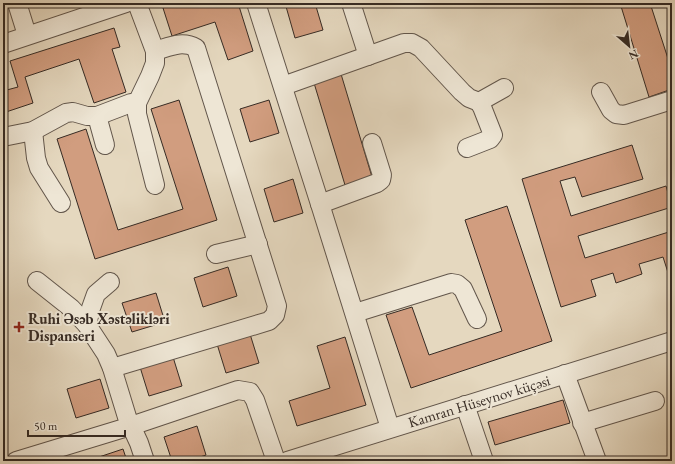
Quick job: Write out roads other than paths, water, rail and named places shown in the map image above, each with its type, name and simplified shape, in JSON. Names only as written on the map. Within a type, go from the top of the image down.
[{"type":"street","points":[[17,3],[27,35]]},
{"type":"street","points":[[3,44],[126,3]]},
{"type":"street","points":[[137,3],[155,51],[155,63],[137,103],[139,127],[155,185]]},
{"type":"street","points":[[256,3],[355,313],[390,428]]},
{"type":"street","points":[[350,3],[368,56]]},
{"type":"street","points":[[112,368],[269,321],[275,315],[277,306],[196,48],[182,43],[155,51]]},
{"type":"street","points":[[283,86],[404,43],[412,43],[421,48],[469,98],[479,102],[482,107],[493,135],[490,139],[467,148]]},
{"type":"street","points":[[479,102],[504,88]]},
{"type":"street","points":[[601,92],[610,110],[616,114],[624,115],[672,100]]},
{"type":"street","points":[[3,137],[33,131],[66,113],[73,112],[88,116],[97,116],[131,103],[137,103]]},
{"type":"street","points":[[97,116],[105,144]]},
{"type":"street","points":[[33,131],[36,158],[40,168],[61,203]]},
{"type":"street","points":[[320,204],[377,183],[381,180],[382,176],[372,143]]},
{"type":"street","points":[[216,254],[258,244]]},
{"type":"street","points":[[37,281],[66,303],[87,325],[106,354],[112,368],[125,412],[139,443],[145,461]]},
{"type":"street","points":[[87,325],[96,294],[110,282]]},
{"type":"street","points":[[355,313],[451,283],[457,284],[463,289],[477,319]]},
{"type":"street","name":"Kamran Hüseynov küçəsi","points":[[287,461],[326,455],[390,428],[672,341]]},
{"type":"street","points":[[564,374],[597,461]]},
{"type":"street","points":[[16,461],[131,426],[238,390],[250,392],[255,400],[276,461]]},
{"type":"street","points":[[582,423],[655,401]]},
{"type":"street","points":[[465,405],[484,461]]},
{"type":"place","name":"Ruhi Əsəb Xəstəlikləri Dispanseri","points":[[19,327]]}]
